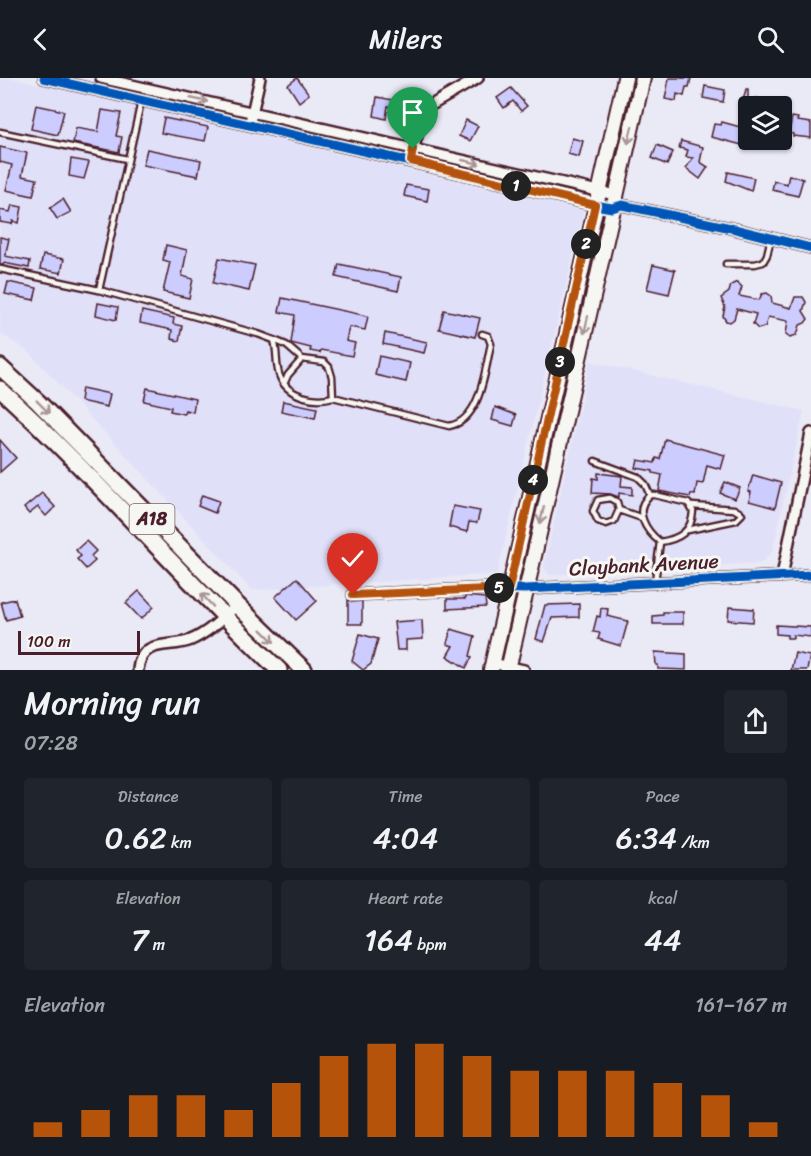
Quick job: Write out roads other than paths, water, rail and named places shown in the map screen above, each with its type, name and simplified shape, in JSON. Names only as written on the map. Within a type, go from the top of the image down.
[{"type":"highway","name":"A18","points":[[0,367],[70,445],[132,521],[224,617],[279,670]]},
{"type":"highway","name":"A18","points":[[0,389],[70,445],[143,509],[299,669]]},
{"type":"highway","points":[[132,521],[143,509]]},
{"type":"highway","points":[[189,581],[201,568]]},
{"type":"main road","points":[[492,667],[625,78]]},
{"type":"main road","points":[[508,668],[643,78]]},
{"type":"street","points":[[44,78],[249,126],[616,203]]},
{"type":"street","points":[[89,88],[92,78]]},
{"type":"street","points":[[101,78],[413,149],[616,203],[811,248]]},
{"type":"street","points":[[249,126],[260,78]]},
{"type":"street","points":[[411,161],[424,113],[428,107],[478,78]]},
{"type":"street","points":[[782,576],[811,433]]},
{"type":"street","name":"Claybank Avenue","points":[[353,595],[811,575]]},
{"type":"street","points":[[138,670],[144,653],[152,648],[189,641],[237,605]]},
{"type":"street","points":[[492,667],[524,670]]},
{"type":"lane","points":[[99,290],[141,102]]},
{"type":"lane","points":[[0,132],[127,159]]},
{"type":"lane","points":[[726,264],[763,262],[771,238]]},
{"type":"lane","points":[[0,269],[99,290],[274,340],[286,345],[302,359],[324,362],[329,367],[332,377],[333,397]]},
{"type":"lane","points":[[274,340],[279,376],[284,384],[302,396],[322,400],[333,397],[449,426],[457,425],[466,419],[476,405],[491,344],[488,336],[482,334]]},
{"type":"lane","points":[[284,384],[288,375],[302,359]]},
{"type":"lane","points":[[595,461],[638,477],[645,484],[650,495]]},
{"type":"lane","points":[[650,495],[683,501],[692,506],[734,508],[742,514],[736,520],[688,530]]},
{"type":"lane","points":[[650,495],[643,503],[642,518],[652,536],[660,542]]},
{"type":"lane","points":[[606,497],[617,502],[619,510],[614,521],[606,524],[595,518],[593,511],[598,500],[606,497]]},
{"type":"lane","points":[[660,542],[681,537],[688,530],[693,520],[692,506]]},
{"type":"lane","points":[[619,510],[642,518]]},
{"type":"lane","points":[[655,582],[660,542]]}]
